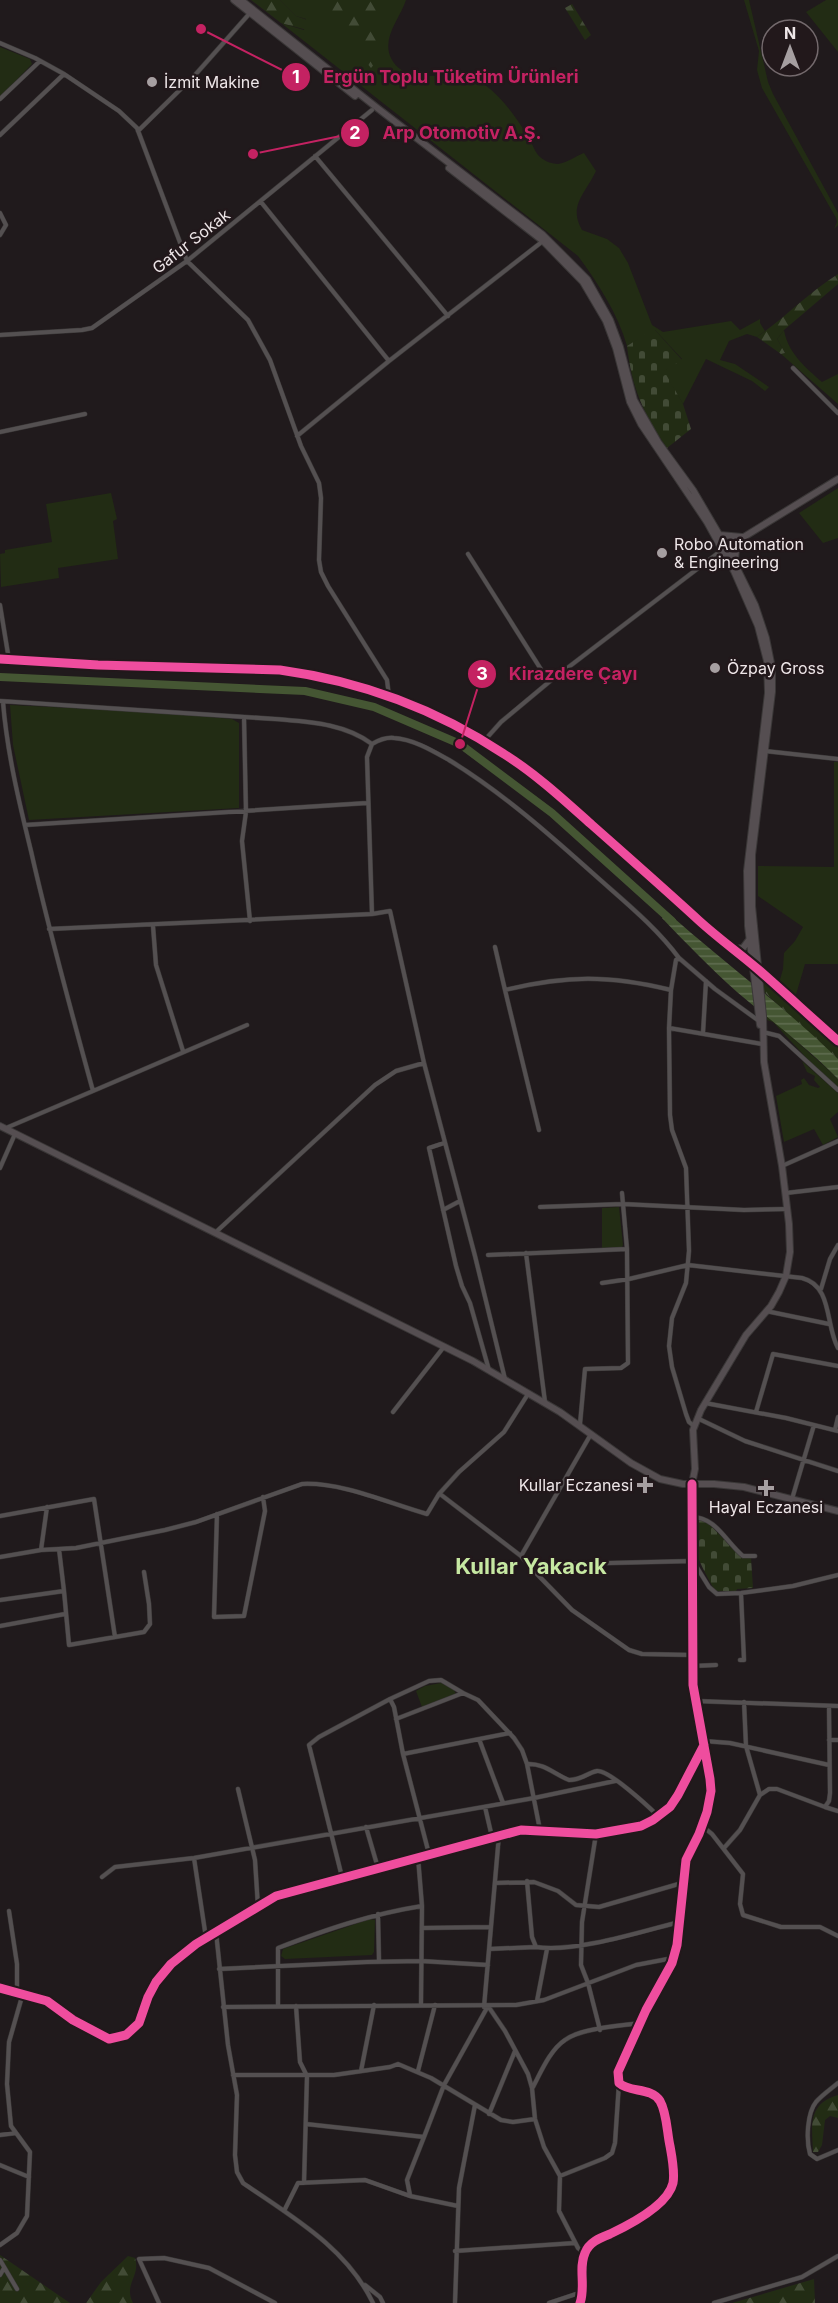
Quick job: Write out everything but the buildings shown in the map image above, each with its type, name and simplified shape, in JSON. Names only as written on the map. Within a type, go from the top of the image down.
[{"type":"main road","points":[[234,0],[372,110],[543,241],[583,282],[594,298],[616,348],[630,402],[641,424],[735,563],[755,605],[770,656],[772,692],[747,861],[749,939],[757,972]]},
{"type":"main road","points":[[241,0],[543,235],[587,279],[610,320],[620,347],[631,391],[645,421],[693,490],[720,535],[750,606],[765,652],[768,693],[751,860],[753,922],[765,1076],[782,1166],[790,1246],[786,1276],[779,1292],[746,1335],[705,1403],[694,1426],[693,1666],[695,1701],[711,1791],[702,1826],[686,1860],[674,1958],[667,1976],[640,2023],[618,2072],[619,2083],[623,2087],[652,2094],[659,2101],[672,2157],[673,2181],[670,2191],[659,2204],[631,2223],[596,2240],[584,2253],[583,2292],[580,2303]]},
{"type":"main road","points":[[725,549],[838,479]]},
{"type":"main road","points":[[720,535],[734,538],[745,537]]},
{"type":"main road","points":[[735,563],[736,549],[745,537]]},
{"type":"main road","points":[[731,950],[743,948],[749,939]]},
{"type":"main road","points":[[2,1127],[216,1232],[489,1371],[545,1402],[648,1473],[667,1482],[730,1485],[838,1512]]},
{"type":"street","points":[[138,131],[195,75],[250,13]]},
{"type":"street","points":[[0,43],[64,75],[119,111],[138,131],[188,261],[244,316],[252,326],[270,360],[297,436],[321,490],[319,560],[321,572],[387,680],[389,696]]},
{"type":"street","points":[[0,99],[40,61]]},
{"type":"street","points":[[0,135],[64,75]]},
{"type":"street","name":"Gafur Sokak","points":[[0,335],[92,328],[188,261],[372,110]]},
{"type":"street","points":[[315,156],[448,316]]},
{"type":"street","points":[[261,202],[389,361]]},
{"type":"street","points":[[0,213],[6,225],[0,235]]},
{"type":"street","points":[[297,436],[543,241]]},
{"type":"street","points":[[793,368],[838,413]]},
{"type":"street","points":[[0,432],[85,414]]},
{"type":"street","points":[[483,741],[494,728],[549,682],[725,549]]},
{"type":"street","points":[[468,554],[549,682]]},
{"type":"street","points":[[0,605],[9,660]]},
{"type":"street","points":[[0,659],[98,665],[280,670],[339,681],[389,696],[426,711],[483,741],[521,766],[558,795],[731,950],[838,1041]]},
{"type":"street","points":[[93,1091],[49,929],[7,738],[2,701],[300,721],[338,727],[356,733],[372,744]]},
{"type":"street","points":[[244,717],[246,812],[243,856],[250,921]]},
{"type":"street","points":[[372,914],[368,757],[372,744],[392,737],[419,745],[452,762],[500,794],[611,890],[658,934],[679,958],[706,981],[760,1017]]},
{"type":"street","points":[[763,751],[838,759]]},
{"type":"street","points":[[25,825],[368,803]]},
{"type":"street","points":[[49,929],[153,926],[390,912],[423,1063],[505,1380]]},
{"type":"street","points":[[153,926],[156,964],[183,1051]]},
{"type":"street","points":[[495,947],[538,1130]]},
{"type":"street","points":[[679,958],[674,965],[671,990],[670,1115],[675,1137],[685,1162],[688,1265],[684,1289],[670,1327],[669,1354],[688,1421],[694,1426]]},
{"type":"street","points":[[505,990],[552,980],[594,978],[624,980],[671,990]]},
{"type":"street","points":[[703,1033],[706,981]]},
{"type":"street","points":[[2,1127],[247,1025]]},
{"type":"street","points":[[669,1028],[762,1044]]},
{"type":"street","points":[[762,1032],[779,1036],[838,1090]]},
{"type":"street","points":[[216,1232],[375,1085],[396,1071],[423,1063]]},
{"type":"street","points":[[0,1168],[15,1133]]},
{"type":"street","points":[[782,1166],[838,1141]]},
{"type":"street","points":[[444,1143],[429,1148],[456,1266],[470,1304],[489,1371]]},
{"type":"street","points":[[785,1193],[838,1187]]},
{"type":"street","points":[[580,1425],[585,1368],[621,1368],[628,1363],[629,1279],[622,1193]]},
{"type":"street","points":[[443,1210],[460,1201]]},
{"type":"street","points":[[540,1207],[623,1204],[752,1210],[787,1209]]},
{"type":"street","points":[[838,1245],[821,1290],[829,1324],[838,1348]]},
{"type":"street","points":[[488,1255],[627,1249]]},
{"type":"street","points":[[526,1253],[545,1402]]},
{"type":"street","points":[[833,1254],[838,1258]]},
{"type":"street","points":[[603,1282],[629,1279],[688,1265],[809,1279],[821,1290]]},
{"type":"street","points":[[766,1311],[829,1324]]},
{"type":"street","points":[[393,1412],[443,1348]]},
{"type":"street","points":[[756,1412],[773,1354],[838,1366]]},
{"type":"street","points":[[0,1557],[102,1543],[165,1530],[302,1484],[320,1483],[336,1486],[427,1514],[439,1494],[459,1472],[504,1432],[529,1393]]},
{"type":"street","points":[[705,1403],[837,1430],[838,1417]]},
{"type":"street","points":[[697,1418],[746,1441],[838,1471]]},
{"type":"street","points":[[792,1499],[814,1425]]},
{"type":"street","points":[[521,1556],[592,1433]]},
{"type":"street","points":[[439,1494],[521,1556],[572,1610],[629,1650],[642,1654],[693,1655]]},
{"type":"street","points":[[217,1514],[214,1617],[244,1616],[265,1510],[263,1497]]},
{"type":"street","points":[[0,1516],[94,1499],[115,1637]]},
{"type":"street","points":[[41,1550],[47,1508]]},
{"type":"street","points":[[692,1517],[702,1518],[713,1524],[743,1556],[755,1556]]},
{"type":"street","points":[[59,1550],[69,1646],[144,1632],[150,1624],[144,1572]]},
{"type":"street","points":[[528,1565],[692,1560],[714,1593],[741,1593],[802,1584],[838,1575]]},
{"type":"street","points":[[0,1600],[64,1591]]},
{"type":"street","points":[[740,1660],[744,1660],[741,1593]]},
{"type":"street","points":[[0,1626],[65,1614]]},
{"type":"street","points":[[693,1666],[716,1665]]},
{"type":"street","points":[[342,1877],[309,1745],[319,1737],[390,1699],[429,1681],[441,1680],[478,1700],[510,1733],[522,1750],[527,1764],[540,1830]]},
{"type":"street","points":[[396,1719],[464,1694]]},
{"type":"street","points":[[390,1699],[429,1854]]},
{"type":"street","points":[[695,1701],[838,1706]]},
{"type":"street","points":[[744,1702],[746,1746],[760,1796]]},
{"type":"street","points":[[825,1807],[830,1798],[829,1706]]},
{"type":"street","points":[[403,1754],[510,1733]]},
{"type":"street","points":[[479,1739],[503,1803]]},
{"type":"street","points":[[829,1740],[838,1740]]},
{"type":"street","points":[[0,1988],[47,2001],[73,2020],[109,2039],[126,2035],[140,2023],[148,1997],[156,1982],[171,1964],[206,1938],[276,1896],[521,1830],[596,1834],[640,1826],[670,1807],[703,1743],[721,1741],[829,1765]]},
{"type":"street","points":[[527,1764],[548,1768],[569,1780],[590,1776],[596,1771],[605,1772],[631,1791],[658,1816]]},
{"type":"street","points":[[102,1876],[115,1867],[194,1858],[534,1798],[615,1780]]},
{"type":"street","points":[[238,1789],[258,1885],[258,1907]]},
{"type":"street","points":[[724,1848],[740,1830],[760,1796],[769,1789],[777,1789],[838,1811]]},
{"type":"street","points":[[485,1807],[492,1836]]},
{"type":"street","points":[[702,1826],[724,1848],[743,1874],[741,1908],[743,1915],[781,1927],[820,1928],[838,1936]]},
{"type":"street","points":[[366,1827],[378,1868]]},
{"type":"street","points":[[596,1834],[582,1922],[581,1965],[600,2030]]},
{"type":"street","points":[[410,2196],[407,2180],[444,2085],[486,2006],[499,1835]]},
{"type":"street","points":[[418,1857],[422,1906],[421,2004]]},
{"type":"street","points":[[194,1858],[206,1938]]},
{"type":"street","points":[[495,1883],[527,1881],[545,1885],[558,1891],[576,1905],[599,1907],[682,1883]]},
{"type":"street","points":[[527,1881],[532,1937],[536,1947]]},
{"type":"street","points":[[278,2006],[278,1948],[333,1927],[378,1914],[422,1906]]},
{"type":"street","points":[[9,1911],[17,1964],[17,1991]]},
{"type":"street","points":[[378,1914],[379,1961]]},
{"type":"street","points":[[489,1949],[536,1947],[547,1949],[602,1941],[679,1922]]},
{"type":"street","points":[[422,1928],[491,1927]]},
{"type":"street","points":[[216,1932],[223,2007],[237,2095],[235,2155],[237,2172],[243,2183],[305,2224],[326,2241],[362,2283],[380,2297],[383,2303]]},
{"type":"street","points":[[537,2001],[547,1949]]},
{"type":"street","points":[[223,2007],[374,2004],[486,2006],[537,2001],[636,1965],[674,1958]]},
{"type":"street","points":[[219,1969],[379,1961],[488,1965]]},
{"type":"street","points":[[0,2245],[17,2233],[27,2216],[30,2152],[11,2126],[6,2084],[9,2042],[22,1993]]},
{"type":"street","points":[[361,2071],[374,2004]]},
{"type":"street","points":[[418,2071],[435,2005]]},
{"type":"street","points":[[296,2006],[300,2062],[307,2076],[304,2183]]},
{"type":"street","points":[[486,2006],[506,2031],[528,2074],[532,2088],[535,2119],[544,2147],[560,2176],[559,2211],[575,2243],[584,2253]]},
{"type":"street","points":[[532,2088],[547,2061],[564,2040],[578,2034],[640,2023]]},
{"type":"street","points":[[489,2114],[515,2050]]},
{"type":"street","points":[[233,2075],[307,2076],[361,2071],[398,2064],[418,2071],[444,2085],[501,2121],[535,2119]]},
{"type":"street","points":[[560,2176],[612,2153],[615,2143],[619,2083]]},
{"type":"street","points":[[838,2083],[817,2100],[812,2109],[808,2148],[811,2156],[817,2158],[838,2150]]},
{"type":"street","points":[[455,2303],[455,2251],[459,2188],[475,2105]]},
{"type":"street","points":[[306,2124],[424,2137]]},
{"type":"street","points":[[0,2135],[16,2133]]},
{"type":"street","points":[[0,2165],[29,2177]]},
{"type":"street","points":[[284,2211],[298,2183],[365,2180],[410,2196],[458,2206]]},
{"type":"street","points":[[455,2251],[575,2243]]},
{"type":"street","points":[[714,2303],[802,2277],[838,2256]]},
{"type":"street","points":[[159,2303],[139,2259],[164,2258],[209,2268],[275,2303]]},
{"type":"street","points":[[0,2260],[17,2289]]},
{"type":"street","points":[[0,2275],[5,2267]]},
{"type":"street","points":[[362,2283],[373,2303]]},
{"type":"street","points":[[549,2303],[583,2292]]},
{"type":"green space","points":[[251,0],[280,0],[296,16],[310,21],[310,28],[307,30],[281,23]]},
{"type":"green space","points":[[280,0],[406,0],[392,29],[388,44],[392,60],[400,69],[422,76],[462,76],[485,85],[510,110],[537,153],[547,161],[555,164],[561,163],[584,153],[596,171],[577,207],[578,222],[582,230],[607,239],[619,248],[628,263],[652,325],[663,332],[731,321],[740,330],[760,319],[765,331],[757,337],[747,334],[729,341],[720,360],[735,364],[769,387],[765,391],[752,381],[706,359],[683,404],[663,371],[682,359],[655,330],[627,346],[607,299],[578,256],[281,23],[304,30],[306,19],[296,16]]},
{"type":"green space","points":[[318,0],[373,0],[380,6],[383,16],[377,42],[376,62],[371,68],[366,62],[362,39],[318,9]]},
{"type":"green space","points":[[744,0],[749,0],[760,47],[760,78],[767,78],[773,94],[838,213],[838,225],[834,229],[836,218],[762,88],[757,70],[759,51]]},
{"type":"green space","points":[[826,0],[838,0],[838,52],[820,30],[820,18],[811,18],[806,12]]},
{"type":"green space","points":[[572,4],[591,35],[585,40],[565,8]]},
{"type":"green space","points":[[0,47],[30,59],[32,64],[0,97]]},
{"type":"green space","points":[[838,274],[838,284],[784,330],[777,339],[785,353],[781,354],[757,337],[817,289]]},
{"type":"green space","points":[[654,329],[682,360],[664,371],[683,404],[691,429],[667,448],[640,400],[632,375],[627,346]]},
{"type":"green space","points":[[784,330],[793,353],[822,382],[838,374],[838,404],[781,354],[785,353],[777,339]]},
{"type":"green space","points":[[838,488],[838,538],[823,543],[799,513]]},
{"type":"green space","points":[[111,493],[117,519],[113,521],[118,559],[58,568],[59,578],[1,587],[0,554],[5,553],[5,550],[52,542],[46,504]]},
{"type":"green space","points":[[10,705],[155,712],[232,719],[239,723],[239,808],[29,820],[13,745]]},
{"type":"green space","points":[[834,762],[838,762],[838,964],[805,964],[795,998],[779,983],[784,953],[795,941],[803,927],[758,896],[758,866],[834,867]]},
{"type":"green space","points":[[764,980],[838,1046],[838,1059],[764,992]]},
{"type":"green space","points":[[766,1014],[838,1079],[838,1088],[773,1022],[767,1020]]},
{"type":"green space","points":[[802,1061],[838,1093],[838,1112],[830,1119],[838,1137],[823,1145],[814,1129],[784,1142],[776,1096],[802,1084],[801,1080],[804,1078],[809,1085],[820,1087],[814,1080],[815,1076],[807,1072]]},
{"type":"green space","points":[[619,1207],[623,1245],[622,1247],[602,1248],[602,1208]]},
{"type":"green space","points":[[700,1519],[713,1528],[738,1553],[751,1558],[753,1588],[736,1591],[716,1591],[714,1589],[694,1544],[695,1526]]},
{"type":"green space","points":[[441,1683],[454,1689],[456,1695],[422,1707],[416,1691],[425,1686]]},
{"type":"green space","points":[[370,1919],[375,1920],[372,1955],[285,1959],[281,1956],[283,1949]]},
{"type":"green space","points":[[838,2095],[838,2118],[830,2116],[825,2120],[822,2145],[818,2152],[813,2152],[812,2125],[816,2110],[828,2099]]},
{"type":"green space","points":[[0,2255],[70,2303],[0,2303]]},
{"type":"green space","points":[[128,2256],[135,2258],[136,2264],[130,2290],[133,2303],[86,2303],[101,2282]]},
{"type":"green space","points":[[814,2279],[815,2303],[732,2303]]},
{"type":"shaded area","points":[[667,912],[838,1059],[838,1079],[708,965],[662,918]]},
{"type":"waterway","points":[[0,677],[305,691],[374,707],[460,744],[552,813],[672,921]]},
{"type":"cycle path","points":[[0,659],[98,665],[280,670],[339,681],[396,699],[452,723],[516,762],[539,779],[838,1041]]},
{"type":"cycle path","points":[[580,2303],[583,2259],[589,2246],[647,2213],[664,2199],[673,2183],[672,2160],[660,2101],[651,2094],[619,2083],[618,2072],[646,2010],[672,1963],[677,1945],[686,1860],[707,1812],[711,1791],[693,1685],[692,1484]]},
{"type":"cycle path","points":[[0,1988],[47,2001],[73,2020],[109,2039],[126,2035],[139,2023],[156,1982],[171,1964],[196,1944],[276,1896],[521,1830],[596,1834],[641,1826],[670,1807],[704,1745]]},
{"type":"place","name":"Ergün Toplu Tüketim Ürünleri","points":[[201,29]]},
{"type":"place","name":"İzmit Makine","points":[[152,82]]},
{"type":"place","name":"Arp Otomotiv A.Ş.","points":[[253,154]]},
{"type":"place","name":"Robo Automation & Engineering","points":[[662,553]]},
{"type":"place","name":"Özpay Gross","points":[[715,668]]},
{"type":"place","name":"Kirazdere Çayı","points":[[460,744]]},
{"type":"place","name":"Kullar Eczanesi","points":[[645,1485]]},
{"type":"place","name":"Hayal Eczanesi","points":[[766,1488]]},
{"type":"district","name":"Kullar Yakacık","points":[[531,1566]]}]
